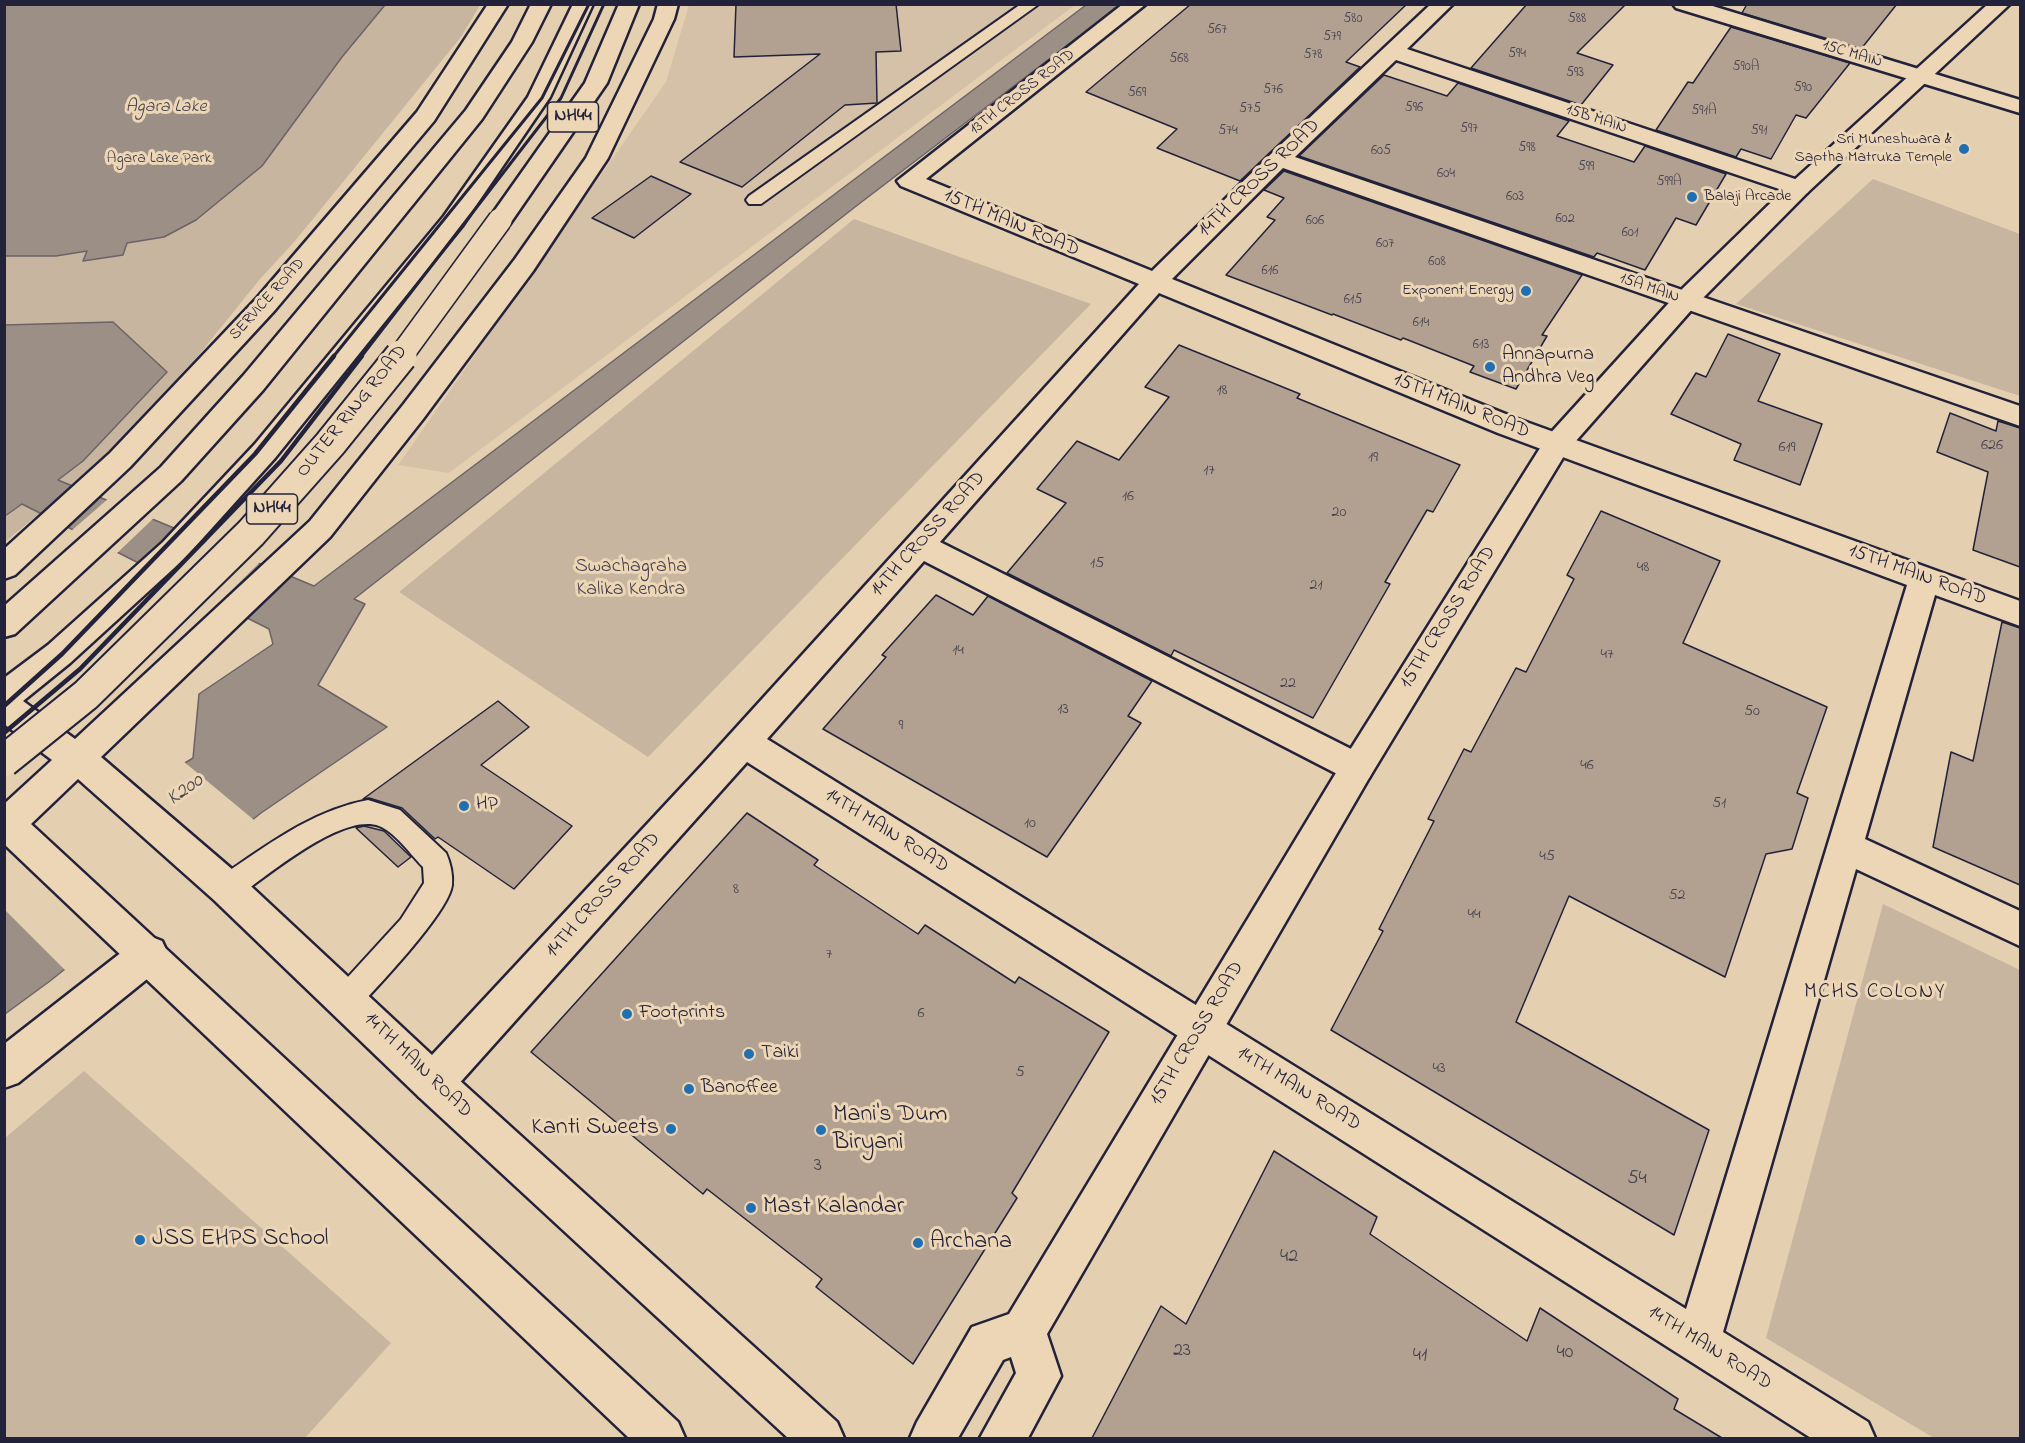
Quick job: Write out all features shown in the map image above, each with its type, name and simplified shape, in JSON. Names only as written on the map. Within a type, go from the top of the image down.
[{"type":"main road","name":"SERVICE ROAD","points":[[4,567],[120,460],[266,304],[426,116],[498,4]]},
{"type":"main road","points":[[4,625],[171,474],[253,383],[474,114],[522,42],[541,4]]},
{"type":"main road","points":[[4,697],[59,654],[174,550],[265,450],[453,221],[539,97],[583,4]]},
{"type":"main road","name":"OUTER RING ROAD","points":[[4,761],[86,695],[251,532],[337,435],[396,363],[596,83],[628,4]]},
{"type":"main road","points":[[662,1438],[10,827],[89,767],[320,529],[413,412],[524,265],[597,158],[664,19],[668,4]]},
{"type":"main road","name":"13TH CROSS ROAD","points":[[909,181],[1136,4]]},
{"type":"main road","name":"14TH CROSS ROAD","points":[[433,1083],[744,742],[1154,283],[1279,159],[1443,4]]},
{"type":"main road","name":"15C MAIN","points":[[1683,4],[2020,107]]},
{"type":"main road","name":"15TH CROSS ROAD","points":[[1024,1331],[1357,768],[1557,444],[1685,301],[1798,188],[2000,4]]},
{"type":"main road","name":"15B MAIN","points":[[1394,52],[1798,188]]},
{"type":"main road","name":"15A MAIN","points":[[1279,159],[2020,416]]},
{"type":"main road","name":"15TH MAIN ROAD","points":[[909,181],[1154,283],[1557,444],[2020,614]]},
{"type":"main road","points":[[920,545],[1357,768]]},
{"type":"main road","points":[[1698,1342],[1924,580]]},
{"type":"main road","name":"14TH MAIN ROAD","points":[[4,705],[89,767],[214,876],[347,999],[433,1083],[821,1438]]},
{"type":"main road","name":"14TH MAIN ROAD","points":[[744,742],[1851,1438]]},
{"type":"main road","points":[[1846,847],[2020,928]]},
{"type":"main road","points":[[4,1069],[136,943]]},
{"type":"main road","points":[[933,1438],[988,1344],[1024,1331],[1039,1376],[1003,1438]]},
{"type":"lane","points":[[755,200],[1032,4]]},
{"type":"lane","points":[[214,876],[357,812],[386,815],[436,862],[438,886],[411,928],[347,999]]},
{"type":"shaded area","points":[[689,5],[1075,5],[449,473],[398,465],[666,82]]},
{"type":"green space","name":"Agara Lake Park","points":[[5,5],[480,5],[461,37],[198,356],[85,476],[5,542]]},
{"type":"green space","points":[[1873,179],[2020,234],[2020,396],[1736,304]]},
{"type":"green space","name":"Swachagraha Kalika Kendra","points":[[854,219],[1091,304],[648,757],[399,592]]},
{"type":"green space","points":[[1883,904],[2020,970],[2020,1438],[1934,1438],[1766,1338]]},
{"type":"green space","name":"JSS EHPS School","points":[[84,1071],[391,1343],[305,1438],[5,1438],[5,1138]]},
{"type":"water","name":"Agara Lake","points":[[4,5],[385,5],[342,57],[262,166],[196,220],[164,237],[127,243],[123,255],[83,261],[87,251],[56,256],[5,256]]},
{"type":"water","name":"K200","points":[[1086,5],[1120,5],[855,207],[354,599],[365,604],[318,685],[387,727],[261,813],[50,981],[5,1014],[5,874],[193,758],[199,694],[273,644],[269,629],[22,504],[5,516],[4,325],[113,322],[167,372],[83,461],[58,480],[314,586]]},
{"type":"pier","points":[[109,498],[155,517],[115,555],[70,532]]},
{"type":"pier","points":[[209,539],[261,561],[216,606],[166,580]]},
{"type":"pier","points":[[183,761],[254,820],[67,972],[5,910],[4,870]]},
{"type":"building","points":[[736,4],[896,4],[901,51],[876,52],[877,103],[845,105],[742,187],[680,162],[820,54],[734,57]]},
{"type":"building","points":[[1191,4],[1407,4],[1346,62],[1360,67],[1240,181],[1157,148],[1177,129],[1086,92]]},
{"type":"building","points":[[1527,4],[1626,4],[1577,53],[1613,65],[1581,105],[1471,68]]},
{"type":"building","points":[[1747,4],[1897,4],[1861,49],[1742,13]]},
{"type":"building","points":[[1731,27],[1850,63],[1806,118],[1796,115],[1771,159],[1741,149],[1736,157],[1656,130],[1688,82],[1693,83]]},
{"type":"building","points":[[1384,75],[1447,96],[1458,83],[1569,121],[1557,136],[1634,162],[1645,146],[1726,174],[1696,225],[1676,218],[1645,270],[1597,253],[1594,257],[1299,156]]},
{"type":"building","points":[[1284,171],[1582,275],[1542,335],[1547,336],[1516,389],[1470,372],[1474,366],[1403,338],[1401,340],[1226,275],[1275,220],[1267,217],[1284,198],[1264,190]]},
{"type":"building","points":[[651,176],[691,194],[634,238],[592,218]]},
{"type":"building","points":[[1728,334],[1780,354],[1758,401],[1822,424],[1800,485],[1734,460],[1741,444],[1671,414],[1696,373],[1706,377]]},
{"type":"building","points":[[1179,345],[1300,394],[1297,398],[1460,465],[1433,512],[1427,510],[1385,582],[1390,584],[1313,718],[1174,650],[1171,656],[1007,573],[1066,503],[1037,489],[1077,441],[1119,460],[1169,397],[1145,387]]},
{"type":"building","points":[[1950,413],[1996,431],[1998,421],[2020,428],[2020,567],[1973,550],[1988,472],[1937,452]]},
{"type":"building","points":[[1601,511],[1720,561],[1683,643],[1827,707],[1797,793],[1808,798],[1792,849],[1766,854],[1725,977],[1569,896],[1516,1022],[1709,1130],[1674,1235],[1331,1030],[1383,931],[1379,929],[1434,821],[1428,819],[1464,749],[1471,752],[1516,668],[1526,672],[1574,579],[1567,575]]},
{"type":"building","points":[[936,595],[973,615],[988,596],[1152,681],[1128,716],[1141,723],[1047,857],[823,729],[886,657],[882,655]]},
{"type":"building","points":[[2002,622],[2020,628],[2020,885],[1933,847],[1951,752],[1973,761]]},
{"type":"building","points":[[498,701],[529,727],[481,765],[572,826],[514,889],[438,837],[435,839],[402,808],[369,798],[363,799]]},
{"type":"building","points":[[747,813],[818,860],[814,865],[918,934],[925,925],[1015,983],[1019,977],[1109,1032],[1012,1193],[1017,1198],[913,1364],[816,1287],[822,1279],[707,1189],[703,1194],[531,1052]]},
{"type":"building","points":[[364,826],[384,831],[411,857],[398,867],[356,828]]},
{"type":"building","points":[[1274,1151],[1377,1217],[1370,1234],[1527,1341],[1540,1308],[1678,1399],[1674,1409],[1722,1438],[1092,1438],[1161,1306],[1186,1324]]},
{"type":"railway","points":[[333,357],[542,98],[589,4]]},
{"type":"railway","points":[[361,357],[561,98],[604,4]]},
{"type":"railway","points":[[4,706],[62,654],[255,454],[334,356]]},
{"type":"railway","points":[[4,733],[80,669],[281,461],[362,356]]},
{"type":"place","name":"Sri Muneshwara & Saptha Matruka Temple","points":[[1964,149]]},
{"type":"place","name":"Balaji Arcade","points":[[1692,197]]},
{"type":"place","name":"Exponent Energy","points":[[1526,291]]},
{"type":"place","name":"Annapurna Andhra Veg","points":[[1490,367]]},
{"type":"place","name":"HP","points":[[464,806]]},
{"type":"place","name":"Footprints","points":[[627,1014]]},
{"type":"place","name":"Taiki","points":[[749,1054]]},
{"type":"place","name":"Banoffee","points":[[689,1089]]},
{"type":"place","name":"Kanti Sweets","points":[[671,1129]]},
{"type":"place","name":"Mani's Dum Biryani","points":[[821,1130]]},
{"type":"place","name":"Mast Kalandar","points":[[751,1208]]},
{"type":"place","name":"JSS EHPS School","points":[[140,1240]]},
{"type":"place","name":"Archana","points":[[918,1243]]},
{"type":"district","name":"MCHS COLONY","points":[[1875,994]]}]
